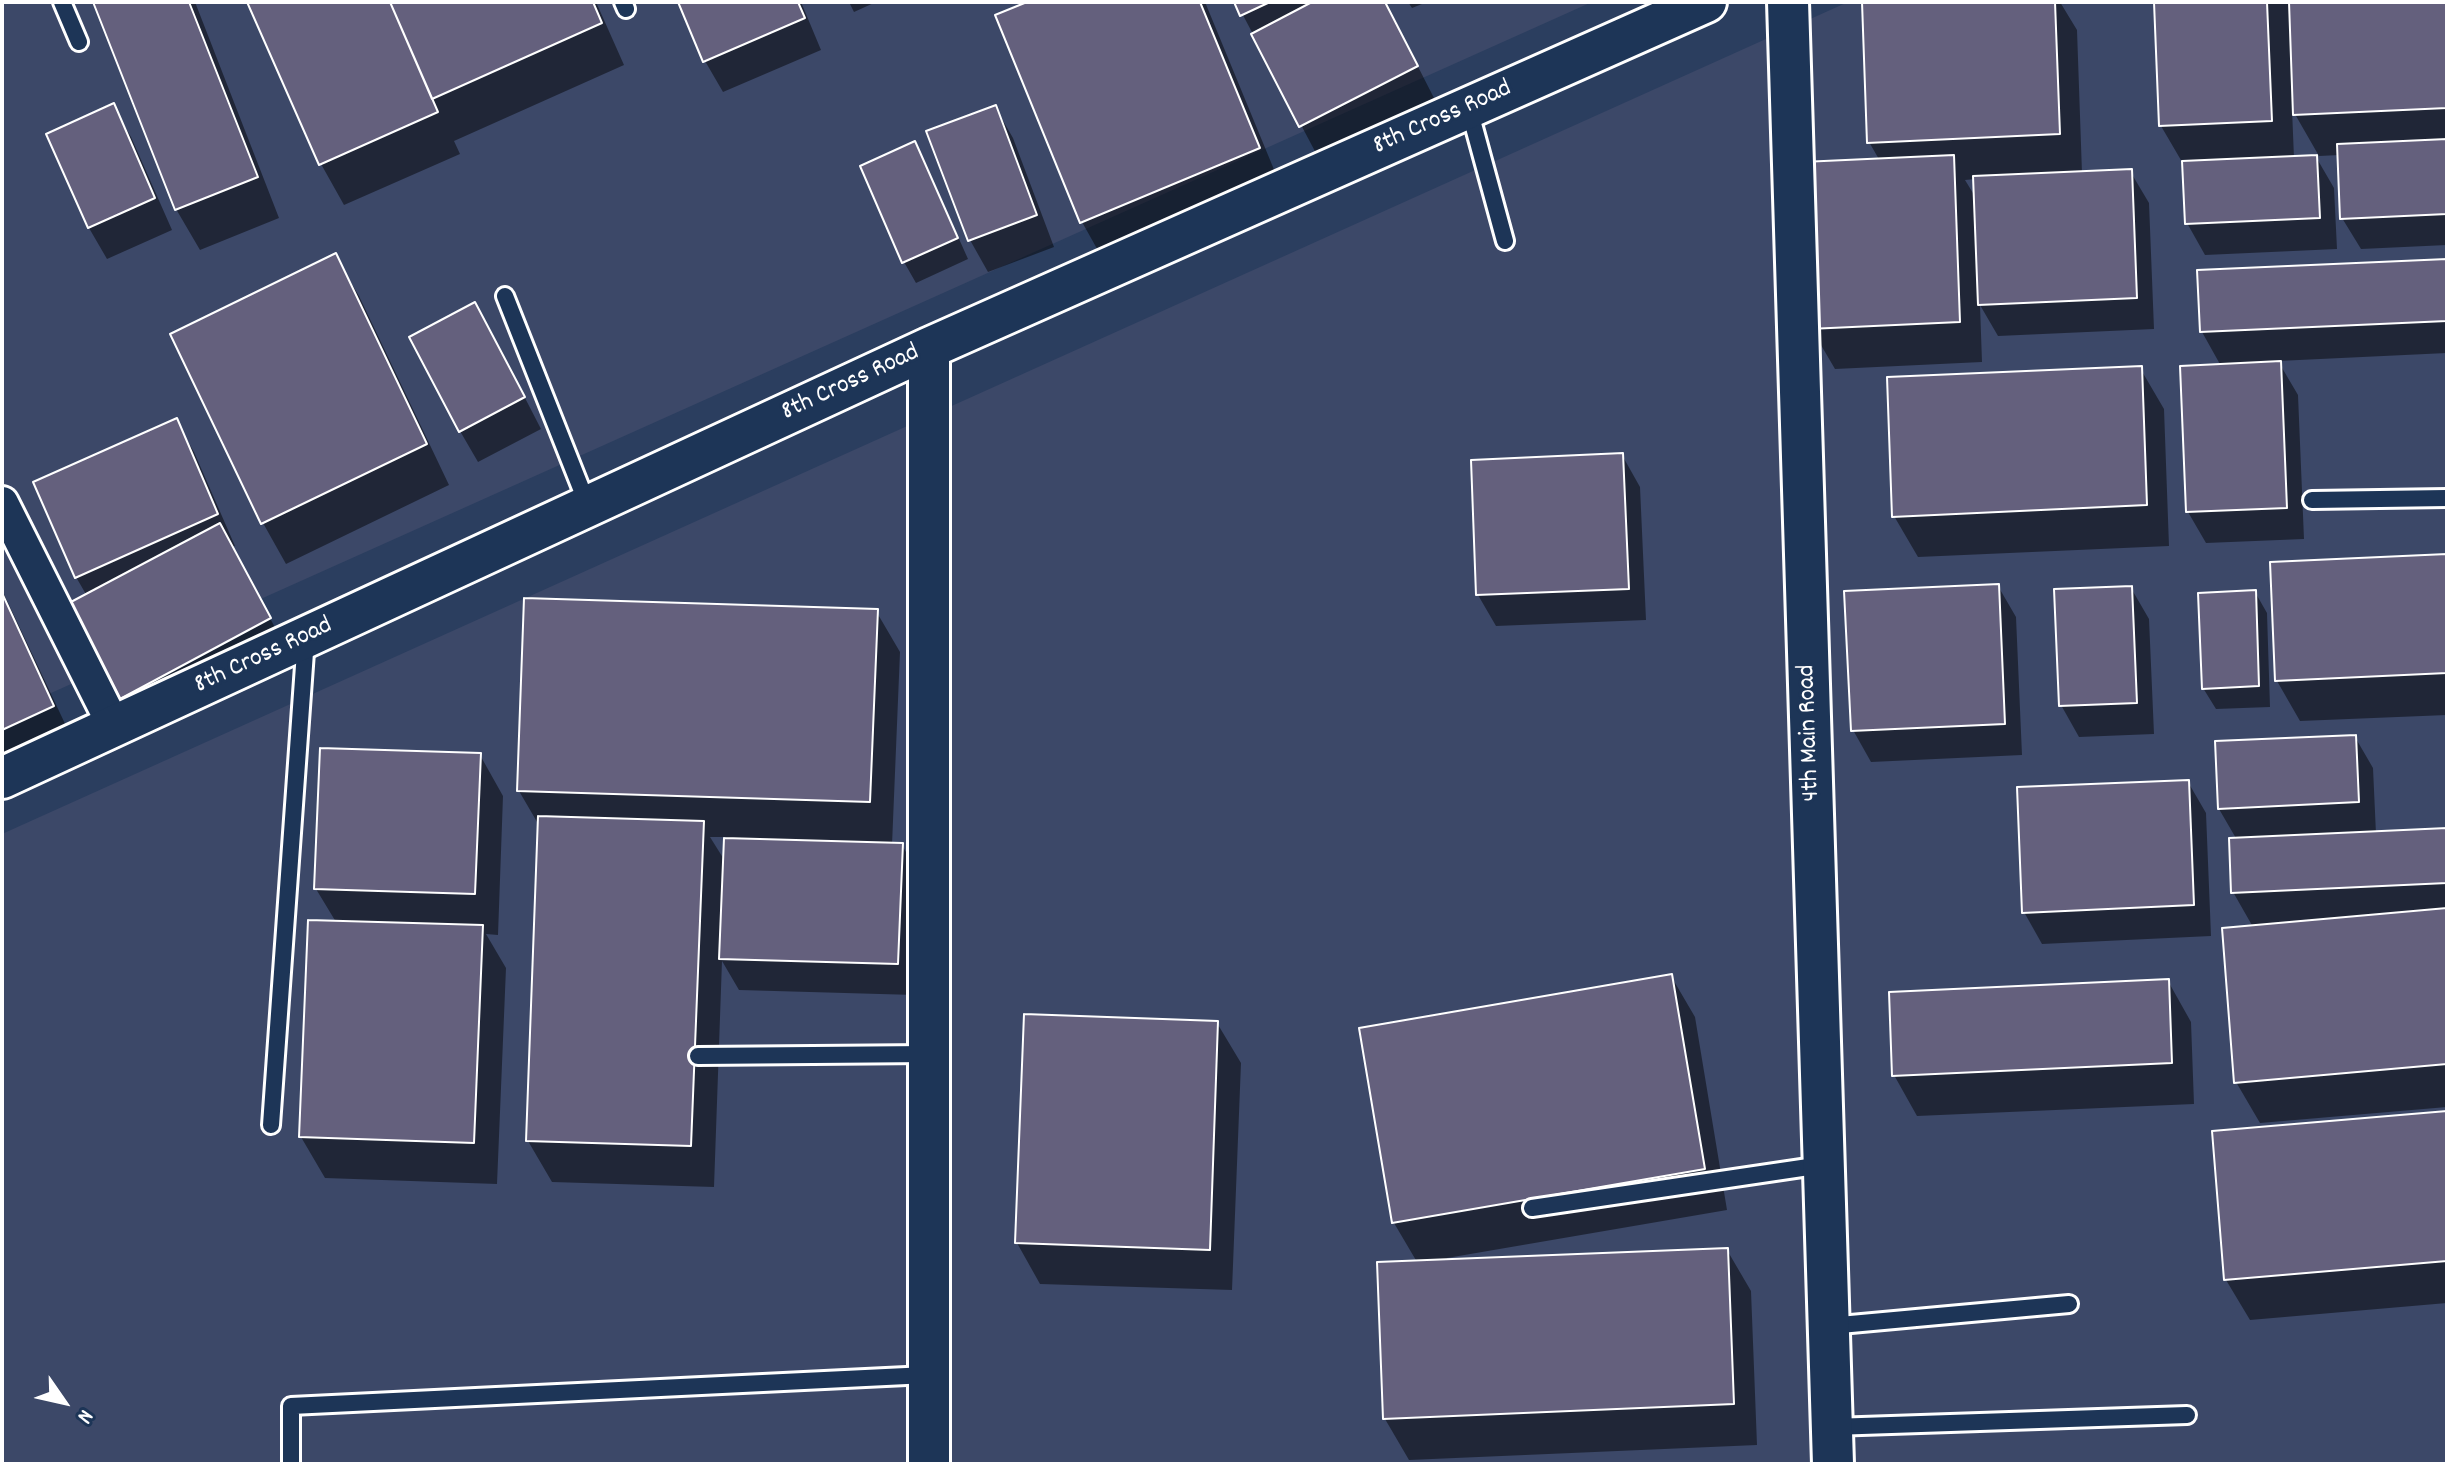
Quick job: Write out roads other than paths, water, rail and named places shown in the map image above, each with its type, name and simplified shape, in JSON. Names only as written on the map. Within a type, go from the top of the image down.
[{"type":"street","name":"8th Cross Road","points":[[2,778],[929,348],[1706,2]]},
{"type":"street","name":"4th Main Road","points":[[1788,2],[1833,1446]]},
{"type":"street","points":[[929,348],[929,1464]]},
{"type":"street","points":[[2,503],[114,726]]},
{"type":"lane","points":[[62,2],[79,42]]},
{"type":"lane","points":[[1469,107],[1505,241]]},
{"type":"lane","points":[[505,296],[588,506]]},
{"type":"lane","points":[[2312,500],[2447,498]]},
{"type":"lane","points":[[271,1125],[306,637]]},
{"type":"lane","points":[[698,1056],[929,1054]]},
{"type":"lane","points":[[1532,1208],[1824,1164]]},
{"type":"lane","points":[[1829,1326],[2069,1304]]},
{"type":"lane","points":[[291,1464],[291,1406],[929,1375]]},
{"type":"lane","points":[[1833,1446],[2187,1415]]}]
